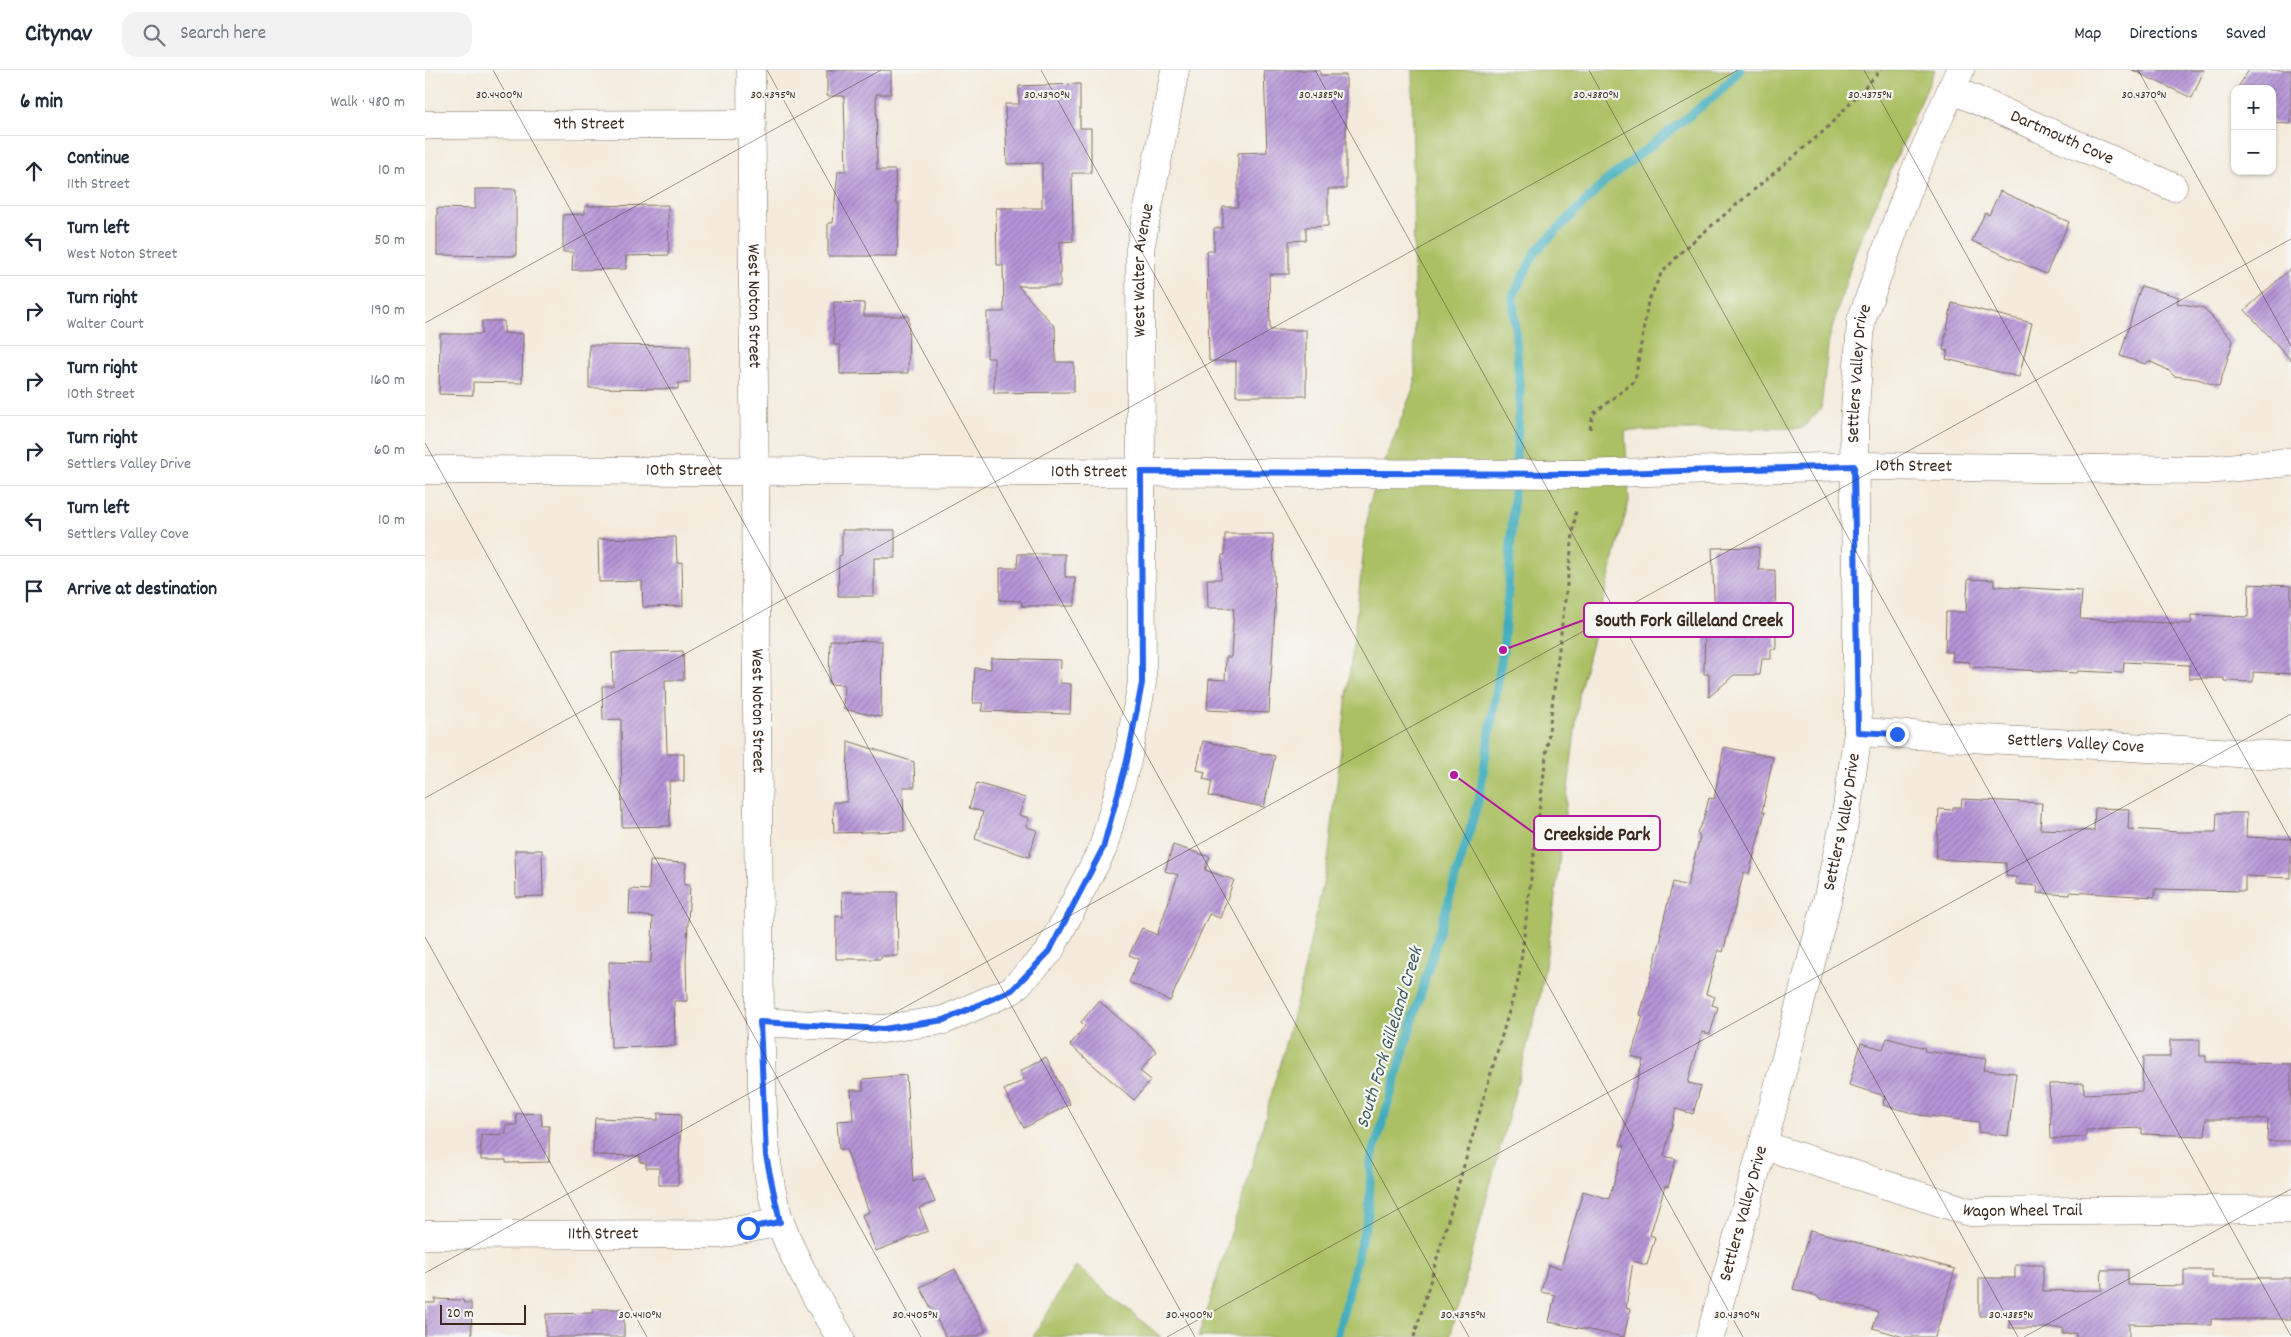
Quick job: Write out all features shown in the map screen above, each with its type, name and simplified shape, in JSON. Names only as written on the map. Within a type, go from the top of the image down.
[{"type":"street","name":"West Noton Street","points":[[751,70],[760,1022],[766,1156],[780,1222],[808,1284],[840,1337]]},
{"type":"street","name":"West Walter Avenue","points":[[760,1022],[883,1029],[944,1020],[1012,990],[1049,952],[1103,848],[1127,761],[1142,683],[1140,249],[1175,70]]},
{"type":"street","name":"Dartmouth Cove","points":[[1956,79],[2173,187]]},
{"type":"street","name":"Settlers Valley Drive","points":[[1710,1337],[1827,901],[1846,814],[1858,732],[1854,426],[1861,321],[1914,174],[1956,79]]},
{"type":"street","name":"9th Street","points":[[425,124],[751,124]]},
{"type":"street","name":"10th Street","points":[[425,470],[1569,474],[1854,466],[2207,470],[2291,462]]},
{"type":"street","name":"Settlers Valley Cove","points":[[1858,732],[2291,756]]},
{"type":"street","name":"Wagon Wheel Trail","points":[[1763,1144],[1970,1212],[2291,1209]]},
{"type":"street","name":"11th Street","points":[[425,1235],[721,1234],[780,1222]]},
{"type":"path","points":[[1590,429],[1593,414],[1635,382],[1648,302],[1661,274],[1684,249],[1825,130],[1881,70]]},
{"type":"path","points":[[1414,1337],[1519,977],[1576,510]]},
{"type":"green space","points":[[1412,70],[1935,70],[1855,252],[1829,339],[1821,408],[1803,428],[1625,431],[1629,501],[1580,689],[1552,922],[1540,997],[1450,1337],[1198,1337],[1248,1180],[1299,993],[1328,861],[1369,504],[1415,383]]},
{"type":"green space","points":[[1076,1266],[1161,1337],[1033,1337]]},
{"type":"building","points":[[827,70],[891,70],[891,94],[876,94],[877,170],[895,170],[896,204],[899,204],[897,256],[828,256],[828,223],[833,223],[838,171],[846,171],[844,96],[827,96]]},
{"type":"building","points":[[1264,70],[1320,70],[1320,75],[1346,75],[1346,189],[1328,189],[1328,226],[1306,227],[1306,240],[1289,241],[1289,274],[1269,274],[1270,330],[1306,330],[1306,396],[1236,396],[1236,361],[1209,361],[1207,251],[1214,251],[1214,228],[1223,228],[1223,207],[1238,207],[1238,153],[1267,152]]},
{"type":"building","points":[[2132,70],[2204,70],[2192,98]]},
{"type":"building","points":[[2249,70],[2291,70],[2291,124],[2276,123],[2276,85],[2240,85]]},
{"type":"building","points":[[1080,84],[1080,128],[1091,128],[1091,173],[1072,173],[1073,241],[1060,242],[1060,286],[1018,286],[1055,327],[1056,362],[1074,362],[1074,392],[994,393],[994,358],[987,358],[987,312],[1004,312],[1003,265],[997,265],[996,208],[1042,208],[1042,163],[1007,164],[1005,104],[1019,104],[1019,86]]},
{"type":"building","points":[[475,189],[516,189],[516,256],[437,255],[437,208],[475,209]]},
{"type":"building","points":[[2000,191],[2069,222],[2046,274],[1972,241],[1985,213],[1989,215]]},
{"type":"building","points":[[668,205],[669,255],[626,256],[626,269],[572,270],[573,252],[563,252],[563,215],[585,214],[585,206]]},
{"type":"building","points":[[2291,268],[2291,360],[2245,310]]},
{"type":"building","points":[[2141,286],[2179,297],[2177,303],[2204,308],[2233,341],[2219,387],[2198,379],[2174,376],[2168,370],[2149,361],[2145,364],[2120,356]]},
{"type":"building","points":[[834,302],[864,303],[864,316],[909,316],[908,373],[840,374],[840,345],[834,345]]},
{"type":"building","points":[[1952,303],[2032,323],[2019,377],[1946,359],[1948,351],[1943,350]]},
{"type":"building","points":[[482,321],[504,321],[504,333],[523,334],[522,383],[473,382],[473,395],[439,394],[440,334],[482,334]]},
{"type":"building","points":[[589,345],[690,346],[690,383],[678,383],[678,389],[589,388]]},
{"type":"building","points":[[842,530],[895,530],[895,558],[874,558],[874,596],[838,596],[839,556],[842,555]]},
{"type":"building","points":[[1225,534],[1273,534],[1275,609],[1269,713],[1207,710],[1209,679],[1225,680],[1226,657],[1231,657],[1234,608],[1208,608],[1207,579],[1221,579],[1222,555],[1225,555]]},
{"type":"building","points":[[676,537],[677,563],[682,562],[683,606],[643,607],[642,581],[599,582],[598,539]]},
{"type":"building","points":[[1759,547],[1759,570],[1775,570],[1776,649],[1771,649],[1771,659],[1762,659],[1760,675],[1734,675],[1709,697],[1709,674],[1704,674],[1705,620],[1715,620],[1712,548]]},
{"type":"building","points":[[1018,554],[1065,554],[1065,577],[1075,577],[1075,606],[1022,606],[1021,601],[1000,600],[1000,568],[1017,568]]},
{"type":"building","points":[[1968,579],[1994,580],[1994,586],[2082,591],[2080,619],[2191,624],[2191,615],[2248,617],[2249,584],[2291,586],[2291,674],[2253,672],[2253,682],[2224,681],[2224,678],[2189,678],[2189,665],[2124,662],[2123,673],[2078,671],[2077,673],[1970,667],[1970,662],[1952,661],[1953,652],[1945,652],[1946,612],[1966,612]]},
{"type":"building","points":[[830,640],[882,641],[881,717],[843,709],[844,685],[829,684]]},
{"type":"building","points":[[683,651],[684,680],[665,680],[667,754],[684,754],[684,781],[669,781],[670,826],[622,827],[621,719],[603,720],[602,686],[613,686],[612,653]]},
{"type":"building","points":[[991,658],[1061,660],[1060,683],[1071,684],[1070,714],[981,711],[983,703],[973,703],[975,668],[991,669]]},
{"type":"building","points":[[848,741],[914,762],[915,787],[903,787],[904,831],[834,833],[833,802],[847,802]]},
{"type":"building","points":[[1203,741],[1275,756],[1264,807],[1209,796],[1212,781],[1203,779],[1205,772],[1197,770]]},
{"type":"building","points":[[1724,747],[1773,757],[1762,812],[1765,812],[1749,874],[1744,872],[1723,952],[1718,950],[1706,994],[1715,997],[1712,1005],[1718,1007],[1710,1034],[1702,1032],[1688,1083],[1701,1086],[1693,1114],[1676,1109],[1664,1156],[1676,1159],[1668,1187],[1665,1186],[1650,1235],[1655,1237],[1647,1265],[1633,1261],[1626,1308],[1630,1309],[1624,1337],[1549,1322],[1555,1295],[1541,1292],[1548,1265],[1561,1268],[1583,1191],[1609,1199],[1625,1146],[1620,1145],[1643,1059],[1631,1056],[1643,1016],[1640,1015],[1662,935],[1660,934],[1673,882],[1687,886],[1700,837],[1697,832],[1703,821],[1709,798],[1714,799]]},
{"type":"building","points":[[977,783],[1025,798],[1019,815],[1029,818],[1026,827],[1037,830],[1029,857],[975,839],[983,812],[969,808]]},
{"type":"building","points":[[1962,799],[2042,803],[2040,829],[2094,831],[2095,808],[2129,809],[2128,829],[2178,832],[2216,832],[2217,813],[2247,813],[2246,837],[2291,839],[2291,878],[2245,876],[2245,891],[2155,889],[2155,897],[2070,892],[2070,895],[2037,893],[2038,886],[2016,884],[2016,877],[2006,876],[2006,863],[1936,859],[1939,809],[1953,810],[1953,807],[1961,807]]},
{"type":"building","points":[[1173,845],[1210,857],[1205,870],[1234,880],[1220,918],[1209,914],[1170,1001],[1129,982],[1139,959],[1129,955],[1142,928],[1157,935],[1178,875],[1165,871]]},
{"type":"building","points":[[515,850],[542,850],[543,896],[516,897]]},
{"type":"building","points":[[650,861],[686,863],[684,885],[690,885],[686,960],[687,1001],[674,1001],[675,1046],[611,1048],[609,962],[651,963],[653,917],[629,914],[630,889],[649,890]]},
{"type":"building","points":[[842,892],[897,892],[898,956],[881,956],[881,959],[836,959],[836,916],[843,917]]},
{"type":"building","points":[[1099,1001],[1157,1051],[1140,1071],[1151,1080],[1134,1100],[1070,1045],[1085,1026],[1081,1022]]},
{"type":"building","points":[[1887,1038],[1925,1048],[1924,1051],[1986,1059],[1984,1070],[2016,1073],[2008,1136],[1978,1132],[1979,1122],[1920,1115],[1883,1105],[1885,1096],[1849,1085],[1861,1043],[1883,1049]]},
{"type":"building","points":[[2170,1040],[2200,1040],[2200,1056],[2206,1056],[2206,1062],[2291,1064],[2291,1141],[2267,1141],[2268,1119],[2206,1119],[2205,1136],[2142,1134],[2142,1128],[2086,1130],[2086,1137],[2051,1139],[2049,1084],[2084,1083],[2084,1094],[2142,1091],[2143,1057],[2170,1057]]},
{"type":"building","points":[[1046,1057],[1070,1104],[1024,1128],[1004,1090],[1024,1080],[1020,1071]]},
{"type":"building","points":[[906,1075],[913,1182],[925,1178],[935,1202],[919,1208],[928,1231],[876,1251],[862,1215],[869,1212],[846,1149],[839,1149],[837,1121],[853,1120],[851,1090],[863,1090],[863,1079]]},
{"type":"building","points":[[541,1113],[542,1126],[549,1126],[549,1162],[506,1163],[506,1160],[481,1160],[481,1135],[506,1134],[506,1125],[517,1125],[516,1114]]},
{"type":"building","points":[[658,1113],[681,1114],[678,1185],[659,1185],[659,1168],[646,1168],[646,1163],[640,1162],[640,1156],[593,1155],[595,1118],[658,1120]]},
{"type":"building","points":[[1810,1230],[1955,1269],[1935,1337],[1904,1337],[1873,1328],[1878,1312],[1831,1300],[1819,1299],[1817,1296],[1793,1289]]},
{"type":"building","points":[[2015,1265],[2043,1265],[2043,1291],[2102,1290],[2101,1270],[2128,1270],[2128,1285],[2184,1286],[2184,1270],[2212,1270],[2212,1278],[2291,1278],[2291,1319],[2211,1319],[2211,1325],[2129,1324],[2129,1337],[2076,1337],[2076,1333],[2063,1334],[2063,1328],[2009,1328],[2009,1315],[1979,1316],[1979,1278],[2015,1278]]},
{"type":"building","points":[[955,1269],[986,1331],[974,1337],[946,1337],[920,1287]]},
{"type":"building","points":[[435,1299],[463,1300],[464,1303],[471,1303],[472,1337],[425,1337],[425,1303],[435,1303]]},
{"type":"building","points":[[593,1309],[624,1309],[624,1337],[546,1337],[546,1314],[593,1313]]},
{"type":"waterway","name":"South Fork Gilleland Creek","points":[[1337,1337],[1369,1211],[1371,1161],[1479,799],[1503,650],[1508,591],[1520,395],[1513,296],[1536,251],[1607,180],[1716,95],[1740,70]]},
{"type":"place","name":"South Fork Gilleland Creek","points":[[1503,650]]},
{"type":"place","name":"Creekside Park","points":[[1454,775]]},
{"type":"route","points":[[748,1228],[780,1222],[766,1156],[760,1022],[883,1029],[944,1020],[1012,990],[1049,952],[1103,848],[1127,761],[1142,683],[1141,472],[1580,474],[1854,466],[1858,732],[1897,734]]}]
